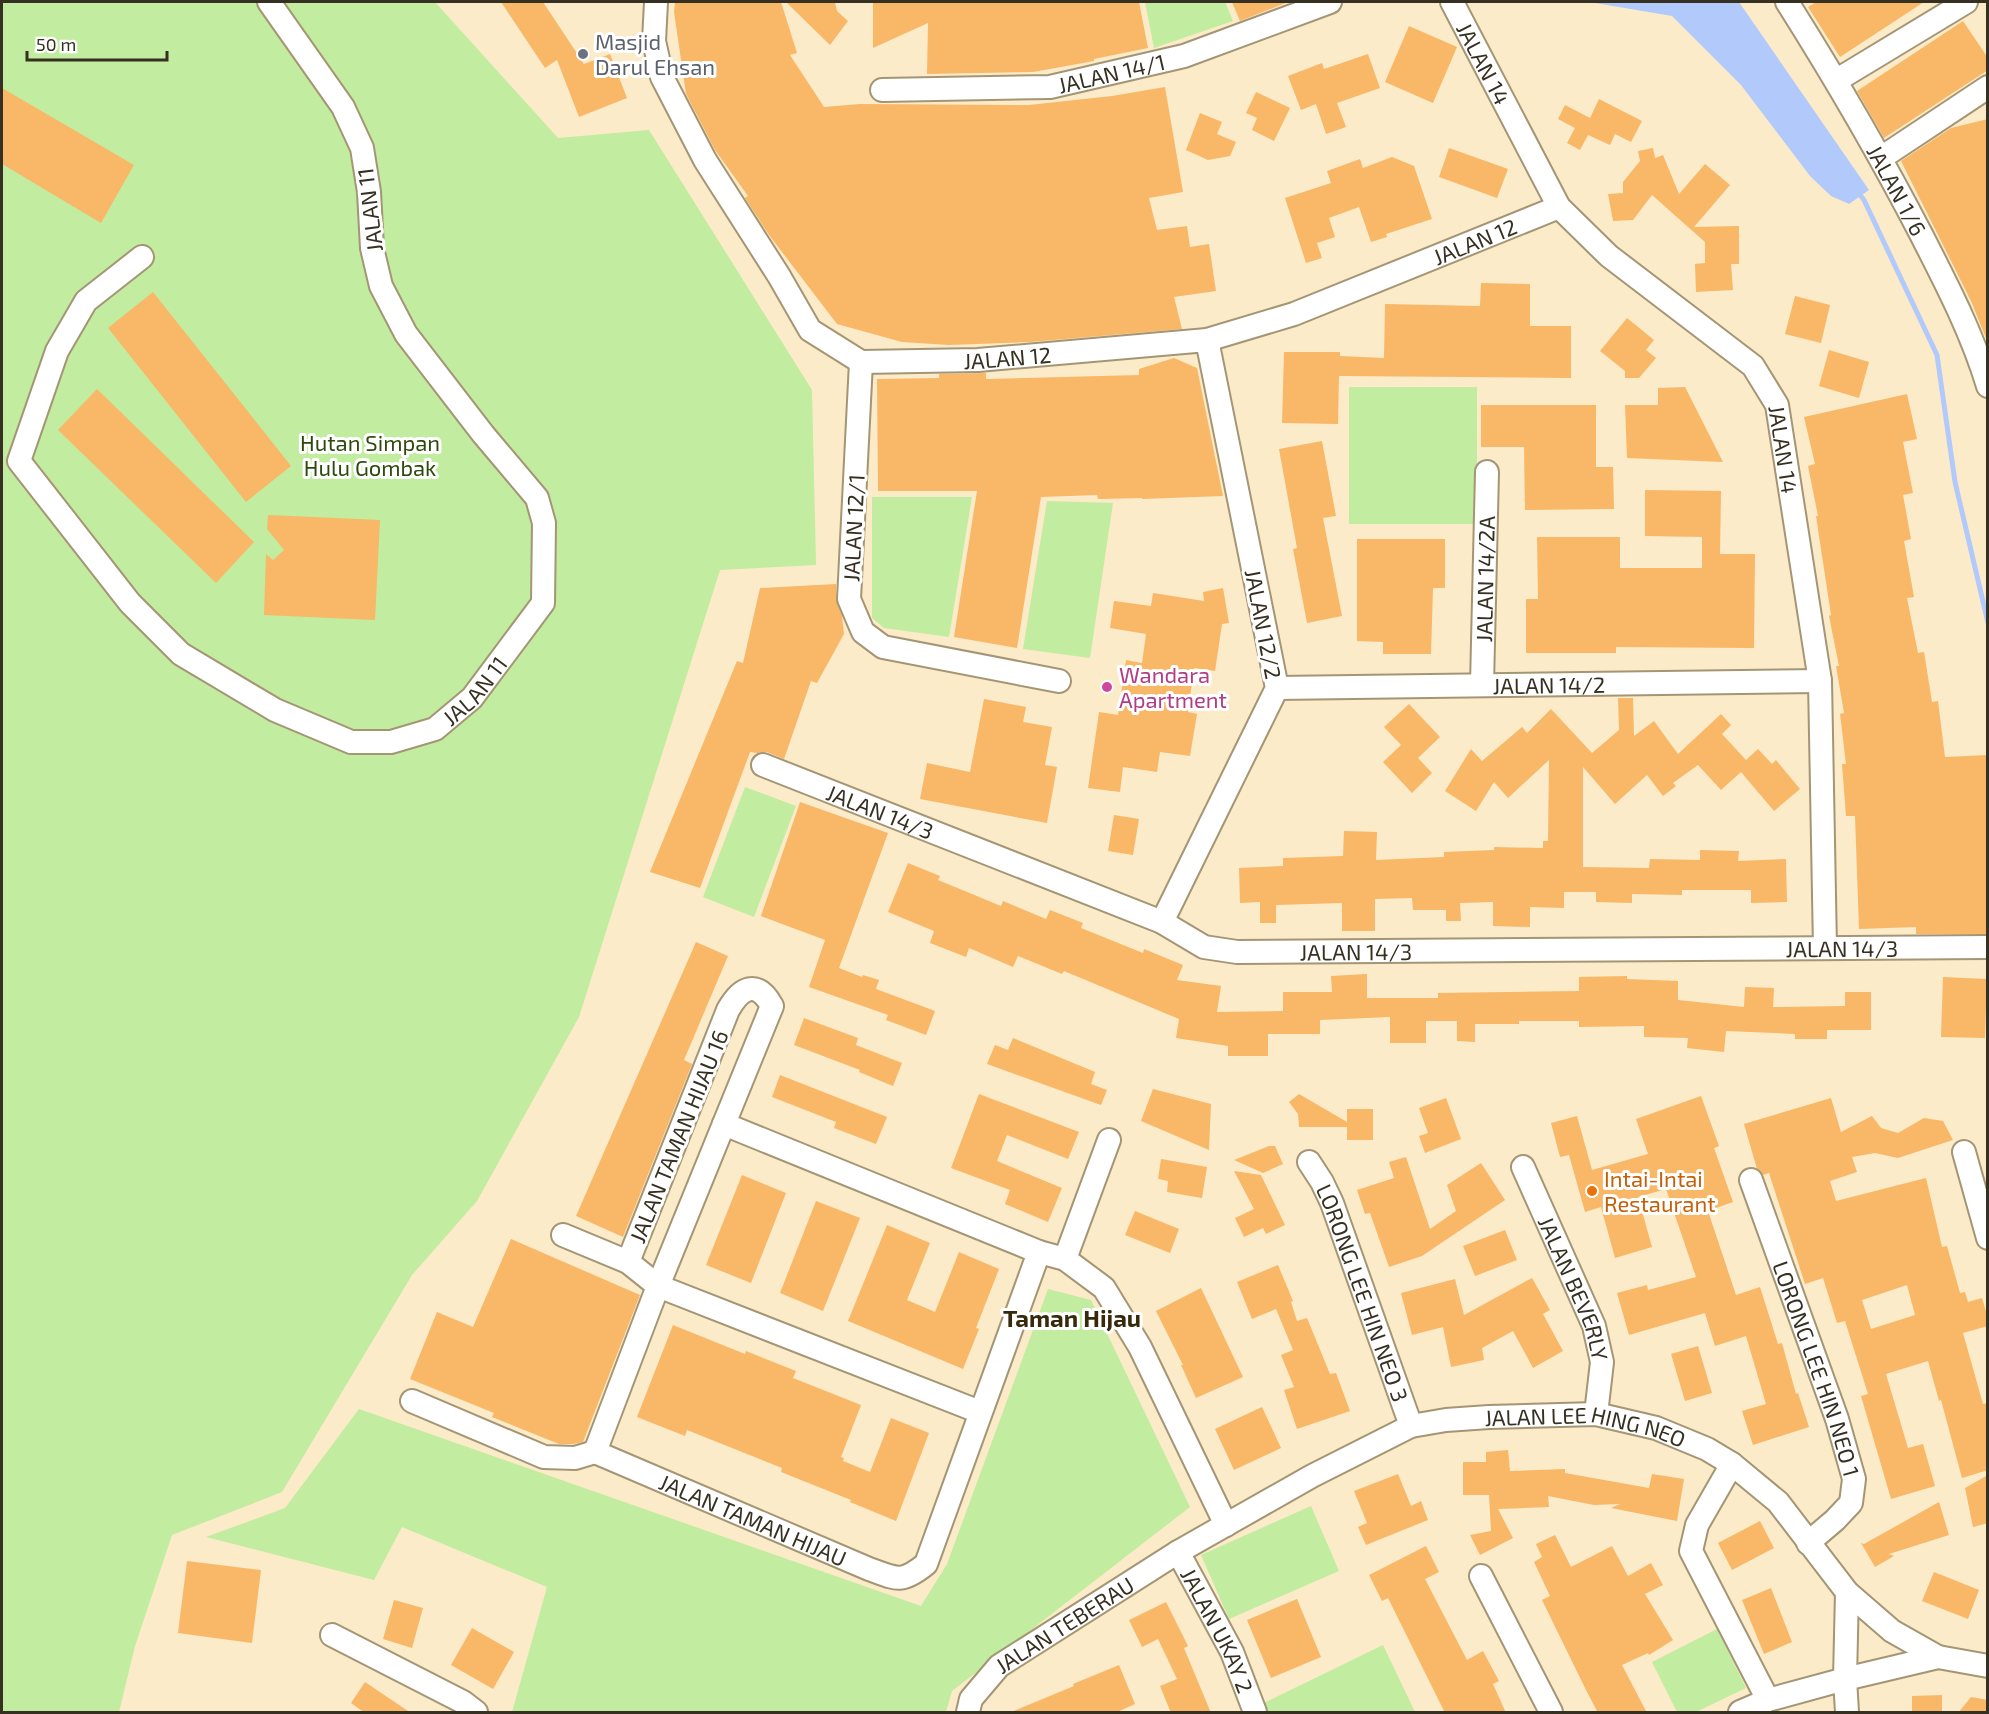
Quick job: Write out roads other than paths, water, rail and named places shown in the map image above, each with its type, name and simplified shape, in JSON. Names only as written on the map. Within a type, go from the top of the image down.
[{"type":"street","name":"JALAN 11","points":[[142,257],[86,301],[57,351],[19,461],[130,603],[181,654],[275,710],[351,742],[391,742],[435,729],[472,698],[543,603],[544,523],[537,498],[483,434],[406,334],[381,286],[376,267],[372,248],[369,192],[362,148],[343,106],[268,2]]},
{"type":"street","points":[[656,2],[654,41],[663,77],[705,160],[779,276],[810,330],[861,362]]},
{"type":"street","name":"JALAN 14/1","points":[[882,90],[1050,87],[1184,56],[1330,2]]},
{"type":"street","name":"JALAN 14","points":[[1452,2],[1559,207],[1609,256],[1753,366],[1777,405],[1820,681],[1826,948]]},
{"type":"street","name":"JALAN 1/6","points":[[1787,2],[1837,80],[1881,158],[1961,311],[1988,386]]},
{"type":"street","points":[[1837,80],[1966,2]]},
{"type":"street","points":[[1881,158],[1988,87]]},
{"type":"street","name":"JALAN 12","points":[[861,362],[978,360],[1208,340],[1294,314],[1559,207]]},
{"type":"street","name":"JALAN 12/2","points":[[1162,922],[1277,688],[1208,340]]},
{"type":"street","name":"JALAN 12/1","points":[[861,362],[849,599],[863,632],[883,648],[1059,681]]},
{"type":"street","name":"JALAN 14/2A","points":[[1482,685],[1487,472]]},
{"type":"street","name":"JALAN 14/2","points":[[1277,688],[1820,681]]},
{"type":"street","name":"JALAN 14/3","points":[[763,765],[1162,922],[1204,947],[1237,952],[1988,947]]},
{"type":"street","name":"JALAN TAMAN HIJAU 16","points":[[628,1262],[728,1010],[735,998],[744,990],[755,988],[765,994],[772,1006],[724,1124]]},
{"type":"street","points":[[412,1401],[544,1457],[575,1458],[595,1452],[658,1286],[724,1124],[1039,1252],[1065,1259],[1104,1288],[1140,1347],[1226,1525]]},
{"type":"street","points":[[1065,1259],[1109,1140]]},
{"type":"street","points":[[1964,1152],[1988,1238]]},
{"type":"street","name":"LORONG LEE HIN NEO 3","points":[[1309,1162],[1332,1203],[1411,1426]]},
{"type":"street","name":"JALAN BEVERLY","points":[[1522,1167],[1594,1326],[1602,1362],[1596,1414]]},
{"type":"street","name":"LORONG LEE HIN NEO 1","points":[[1751,1180],[1837,1419],[1854,1479],[1851,1503],[1808,1543]]},
{"type":"street","points":[[563,1234],[628,1262],[658,1286],[980,1412]]},
{"type":"street","name":"JALAN TAMAN HIJAU","points":[[595,1452],[896,1578],[911,1575],[926,1564],[1039,1252]]},
{"type":"street","name":"JALAN LEE HING NEO","points":[[1178,1552],[1312,1476],[1411,1426],[1446,1420],[1489,1417],[1596,1414],[1656,1428],[1707,1449],[1732,1464],[1778,1502],[1847,1592],[1892,1631],[1938,1657]]},
{"type":"street","points":[[1732,1464],[1697,1526],[1691,1551],[1768,1700]]},
{"type":"street","name":"JALAN TEBERAU","points":[[968,1713],[971,1699],[999,1666],[1178,1552]]},
{"type":"street","name":"JALAN UKAY 2","points":[[1178,1552],[1232,1652],[1255,1713]]},
{"type":"street","points":[[1481,1576],[1551,1713]]},
{"type":"street","points":[[1846,1713],[1847,1592]]},
{"type":"street","points":[[332,1635],[464,1702],[476,1713]]},
{"type":"street","points":[[1740,1713],[1768,1700],[1938,1657],[1988,1666]]},
{"type":"water","points":[[1589,2],[1739,2],[1869,190],[1849,204],[1831,196],[1810,176],[1741,85],[1672,16]]},
{"type":"waterway","points":[[1857,191],[1864,200],[1937,355],[1955,482],[1988,623]]},
{"type":"place","name":"Masjid Darul Ehsan","points":[[583,54]]},
{"type":"place","name":"Wandara Apartment","points":[[1107,687]]},
{"type":"place","name":"Intai-Intai Restaurant","points":[[1592,1191]]},
{"type":"district","name":"Taman Hijau","points":[[1072,1317]]},
{"type":"park label","name":"Hutan Simpan Hulu Gombak","points":[[370,455]]}]
